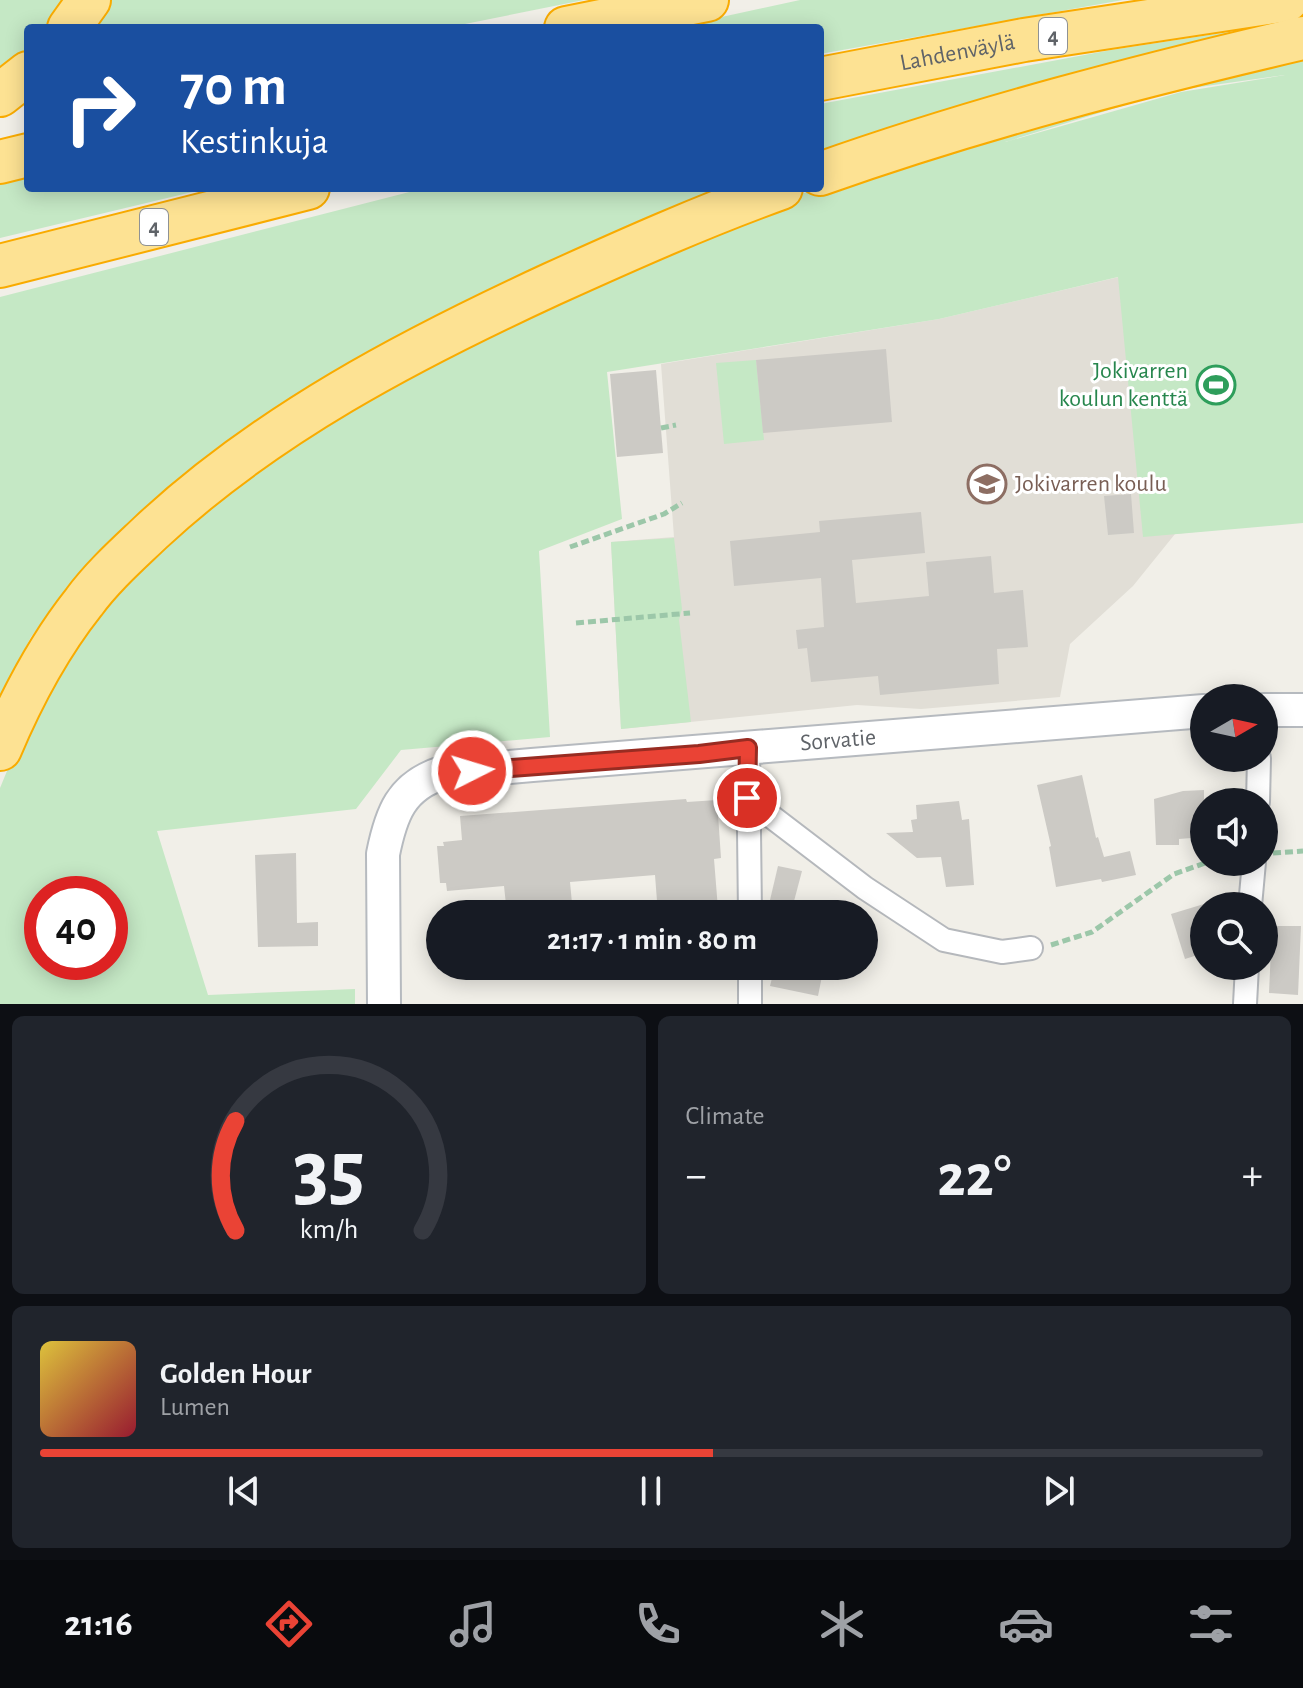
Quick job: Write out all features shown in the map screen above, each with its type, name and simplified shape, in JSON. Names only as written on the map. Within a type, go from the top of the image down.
[{"type":"highway","points":[[72,24],[89,0]]},
{"type":"highway","points":[[586,24],[707,0]]},
{"type":"highway","name":"Lahdenväylä","points":[[824,78],[1024,40],[1287,0]]},
{"type":"highway","points":[[824,173],[957,128],[1078,93],[1303,38]]},
{"type":"highway","points":[[0,95],[24,76]]},
{"type":"highway","points":[[0,162],[24,156]]},
{"type":"highway","name":"4","points":[[0,266],[292,192]]},
{"type":"highway","points":[[0,749],[16,712],[47,656],[84,601],[186,499],[253,449],[323,403],[495,311],[634,248],[770,192]]},
{"type":"street","points":[[1278,710],[1303,710]]},
{"type":"street","name":"Sorvatie","points":[[384,1004],[383,854],[387,835],[399,803],[419,782],[442,773],[1190,712]]},
{"type":"street","points":[[748,748],[750,900]]},
{"type":"street","points":[[747,798],[865,888],[944,940],[1002,952],[1031,948]]},
{"type":"street","points":[[750,980],[750,1004]]},
{"type":"street","points":[[1245,1004],[1246,980]]},
{"type":"path","points":[[661,428],[676,425]]},
{"type":"path","points":[[570,547],[664,514],[682,503]]},
{"type":"path","points":[[576,623],[690,613]]},
{"type":"path","points":[[1278,852],[1303,851]]},
{"type":"path","points":[[1031,948],[1061,943],[1092,932],[1174,874],[1190,868]]},
{"type":"shaded area","name":"Jokivarren koulu","points":[[1119,277],[1303,521],[1175,534],[1133,586],[1070,644],[1060,697],[921,709],[857,705],[621,729],[611,542],[674,537],[661,364],[939,319]]},
{"type":"green space","points":[[0,0],[72,0],[50,24],[24,24],[24,51],[0,73]]},
{"type":"green space","points":[[103,0],[584,0],[465,24],[85,24]]},
{"type":"green space","points":[[800,0],[1123,0],[824,53],[824,24],[689,24]]},
{"type":"green space","points":[[1262,27],[824,162],[824,103],[1111,50]]},
{"type":"green space","points":[[1303,53],[1303,523],[1143,537],[1118,277],[939,319],[607,372],[622,519],[539,551],[550,737],[401,750],[356,809],[157,831],[208,995],[355,989],[355,1004],[0,1004],[0,788],[37,698],[137,565],[251,467],[478,335],[766,207],[806,192],[824,192],[824,186]],"holes":[[[1285,75],[1181,92],[1005,142],[1171,91]]]},
{"type":"green space","points":[[24,178],[24,192],[192,192],[0,238],[0,184]]},
{"type":"green space","points":[[409,192],[751,192],[169,498],[65,592],[31,637],[0,697],[0,297]]},
{"type":"green space","points":[[756,360],[764,440],[724,444],[716,363]]},
{"type":"green space","points":[[674,538],[682,609],[679,620],[691,722],[621,729],[611,542]]},
{"type":"building","points":[[886,349],[892,422],[763,433],[756,360]]},
{"type":"building","points":[[656,370],[663,453],[617,457],[610,374]]},
{"type":"building","points":[[1131,494],[1134,533],[1108,535],[1104,496]]},
{"type":"building","points":[[921,512],[925,553],[852,560],[856,603],[929,596],[926,562],[991,556],[994,593],[1023,590],[1028,647],[997,649],[999,684],[880,695],[878,676],[811,682],[807,648],[798,649],[796,630],[824,627],[821,578],[734,586],[730,541],[820,532],[819,521]]},
{"type":"building","points":[[1082,775],[1096,838],[1104,857],[1130,851],[1136,875],[1056,887],[1051,846],[1037,785]]},
{"type":"building","points":[[1190,791],[1190,838],[1179,839],[1179,845],[1156,845],[1154,799]]},
{"type":"building","points":[[686,799],[687,802],[717,800],[721,858],[714,859],[717,900],[657,900],[655,875],[570,882],[572,900],[506,900],[504,886],[447,891],[446,883],[440,883],[437,846],[444,846],[443,842],[462,840],[460,816]]},
{"type":"building","points":[[959,801],[962,820],[969,819],[974,885],[946,887],[941,857],[917,858],[886,833],[913,832],[911,820],[917,819],[916,805]]},
{"type":"building","points":[[296,853],[297,923],[318,922],[318,946],[258,947],[255,855]]},
{"type":"building","points":[[778,866],[802,871],[794,900],[770,900]]},
{"type":"building","points":[[1190,908],[1190,957],[1185,959],[1171,914]]},
{"type":"building","points":[[1278,926],[1301,926],[1298,995],[1269,993],[1270,980],[1278,980]]},
{"type":"building","points":[[772,980],[821,980],[818,996],[770,986]]},
{"type":"place","name":"Jokivarren koulun kenttä","points":[[1216,385]]},
{"type":"place","name":"Jokivarren koulu","points":[[987,484]]},
{"type":"route","points":[[472,771],[748,748],[747,798]]}]
